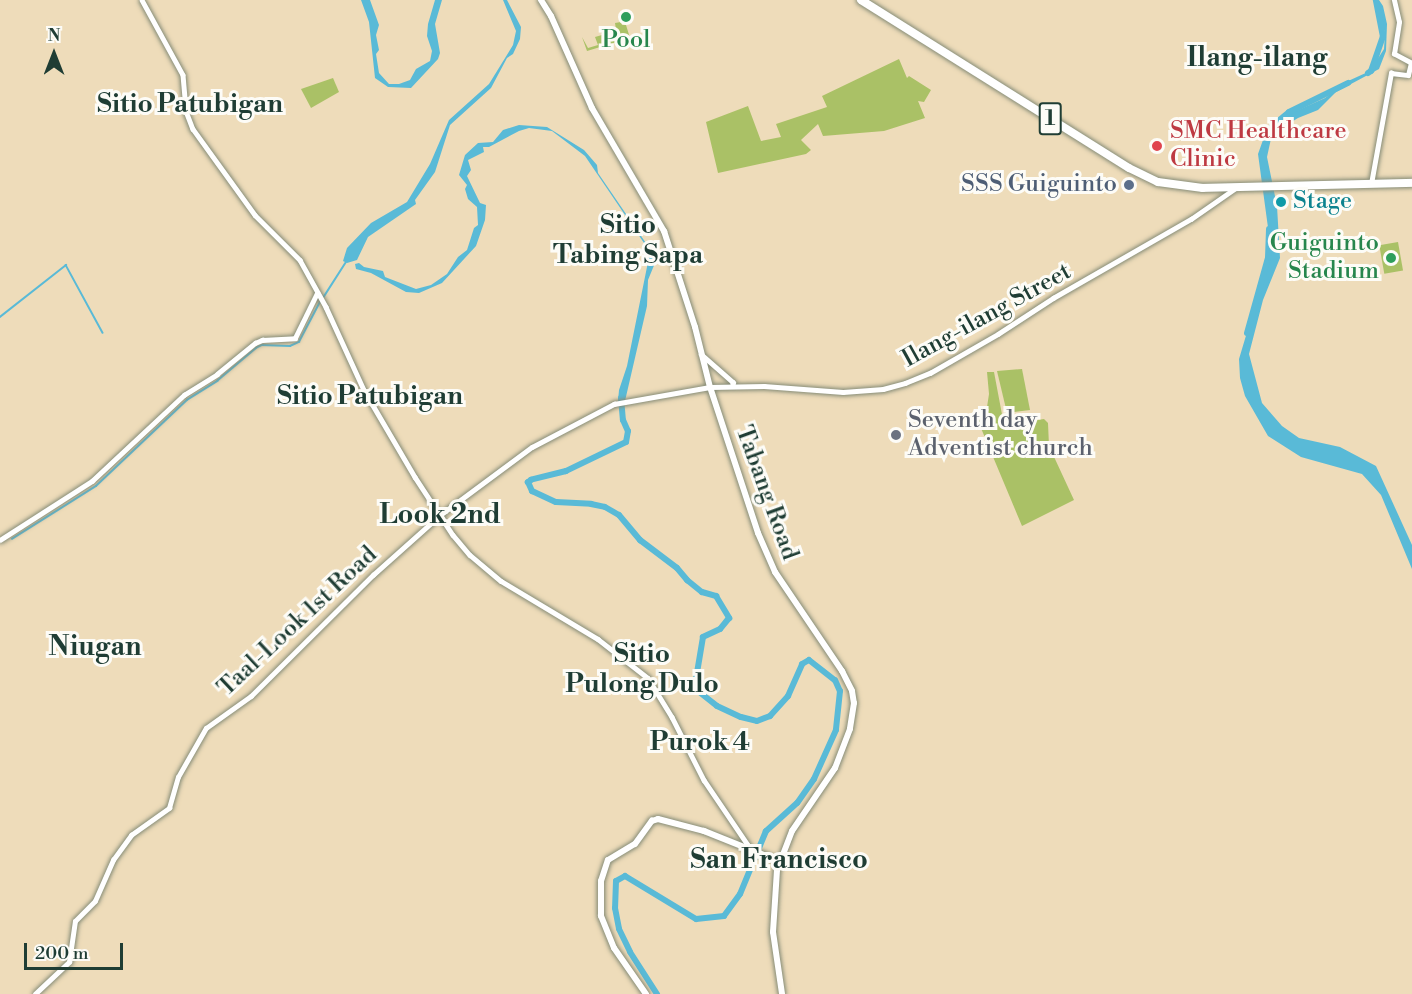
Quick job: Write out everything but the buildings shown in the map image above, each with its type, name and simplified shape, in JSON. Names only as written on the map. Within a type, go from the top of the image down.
[{"type":"highway","name":"1","points":[[861,0],[1141,175],[1182,188],[1412,181]]},
{"type":"highway","name":"1","points":[[867,0],[1143,173],[1182,184],[1238,186]]},
{"type":"main road","name":"Tabang Road","points":[[541,0],[551,16],[592,108],[664,231],[683,283],[710,387],[758,533],[777,577],[842,672],[852,691],[851,723],[836,768],[792,831],[779,861],[774,882],[773,932],[782,994]]},
{"type":"main road","points":[[646,994],[614,948],[601,916],[601,881],[608,860],[635,844],[652,821],[658,819],[704,831],[779,861]]},
{"type":"street","points":[[142,0],[183,75],[186,111],[194,129],[255,215],[300,260],[364,390],[440,515],[470,555],[501,581],[598,639],[648,678],[672,717],[704,780],[747,847]]},
{"type":"street","points":[[1371,182],[1390,73],[1408,75],[1411,63],[1394,54],[1399,22],[1394,0]]},
{"type":"street","name":"Ilang-ilang Street","points":[[733,385],[843,392],[883,389],[905,383],[930,373],[998,334],[1053,298],[1191,219],[1238,186]]},
{"type":"street","points":[[0,540],[92,481],[184,395],[217,374],[255,343],[262,340],[295,338],[317,294]]},
{"type":"street","points":[[701,354],[733,382],[733,385]]},
{"type":"street","name":"Taal-Look 1st Road","points":[[34,994],[69,962],[75,921],[94,901],[113,860],[130,835],[169,808],[178,777],[206,728],[251,696],[373,576],[440,515],[532,447],[617,403],[733,385]]},
{"type":"green space","points":[[621,22],[622,25],[626,25],[630,38],[587,51],[582,37],[588,48],[598,45],[595,37],[602,35],[601,31],[606,29],[607,35],[617,36],[615,23]]},
{"type":"green space","points":[[899,59],[907,78],[909,76],[931,90],[924,102],[918,101],[925,118],[884,131],[823,136],[818,124],[801,140],[811,150],[806,154],[718,173],[706,122],[748,106],[761,141],[781,137],[776,124],[827,107],[822,96]]},
{"type":"green space","points":[[333,78],[339,92],[311,108],[301,89]]},
{"type":"green space","name":"Guiguinto Stadium","points":[[1398,242],[1403,271],[1384,274],[1379,245]]},
{"type":"green space","points":[[1022,369],[1030,410],[1007,413],[997,371]]},
{"type":"green space","points":[[987,372],[994,372],[1004,425],[1044,419],[1048,423],[1049,446],[1074,500],[1022,526],[978,421],[989,410],[987,407],[989,394]]},
{"type":"water","points":[[361,0],[370,0],[379,25],[376,35],[379,50],[376,54],[379,73],[389,84],[399,84],[410,80],[416,69],[430,61],[432,51],[427,36],[428,24],[435,0],[442,0],[435,24],[440,53],[438,59],[411,88],[388,87],[375,78],[369,22]]},
{"type":"water","points":[[503,0],[507,0],[521,27],[520,39],[513,54],[507,58],[491,88],[450,125],[435,172],[415,200],[416,204],[368,237],[357,260],[347,263],[343,261],[347,248],[371,223],[407,202],[430,164],[449,120],[489,84],[513,45],[516,31]]},
{"type":"water","points":[[1375,0],[1379,0],[1383,6],[1387,24],[1386,51],[1379,69],[1336,92],[1318,110],[1298,118],[1272,134],[1267,157],[1277,206],[1280,258],[1263,300],[1249,354],[1262,403],[1282,426],[1299,438],[1340,447],[1376,466],[1412,545],[1412,569],[1381,495],[1362,474],[1301,457],[1268,436],[1245,396],[1240,378],[1239,359],[1268,262],[1269,235],[1258,154],[1263,140],[1272,122],[1325,98],[1346,82],[1370,71],[1384,49],[1385,33]]},
{"type":"water","points":[[519,125],[547,127],[584,150],[597,165],[598,173],[652,252],[655,263],[648,280],[647,306],[625,401],[618,401],[619,390],[627,366],[649,257],[644,243],[585,156],[552,131],[529,128],[519,131],[489,147],[483,147],[484,152],[468,160],[471,170],[467,176],[480,203],[486,205],[485,220],[476,246],[442,283],[419,293],[406,292],[371,273],[356,269],[355,264],[359,263],[364,267],[383,271],[385,277],[416,289],[431,285],[447,274],[458,257],[467,250],[474,228],[478,225],[477,207],[468,199],[465,189],[467,185],[459,175],[465,155],[478,143],[493,142],[503,130]]},
{"type":"waterway","points":[[1368,73],[1371,71],[1383,37],[1376,0]]},
{"type":"waterway","points":[[1272,126],[1289,112],[1348,83]]},
{"type":"waterway","points":[[1247,333],[1268,258],[1269,229]]},
{"type":"waterway","points":[[323,298],[346,262]]},
{"type":"waterway","points":[[0,317],[66,265],[103,333]]},
{"type":"waterway","points":[[12,539],[96,486],[187,400],[217,381],[256,348],[262,345],[290,346],[299,342],[320,302]]},
{"type":"waterway","points":[[621,398],[623,420],[628,431],[626,442],[566,471],[531,480],[528,482],[532,491],[556,502],[605,507],[619,515],[640,540],[677,568],[687,580],[702,592],[716,596],[729,618],[720,629],[703,637],[695,685],[698,691],[717,706],[741,717],[757,721],[770,716],[788,696],[802,664],[809,660],[835,680],[840,691],[836,730],[814,779],[797,803],[766,831],[740,894],[724,916],[696,919],[625,876],[616,881],[615,908],[619,929],[630,952],[657,994]]},
{"type":"place","name":"Pool","points":[[626,17]]},
{"type":"place","name":"SMC Healthcare Clinic","points":[[1157,146]]},
{"type":"place","name":"SSS Guiguinto","points":[[1129,185]]},
{"type":"place","name":"Stage","points":[[1281,202]]},
{"type":"place","name":"Guiguinto Stadium","points":[[1391,258]]},
{"type":"place","name":"Seventh day Adventist church","points":[[896,435]]},
{"type":"district","name":"Ilang-ilang","points":[[1257,59]]},
{"type":"district","name":"Sitio Patubigan","points":[[190,105]]},
{"type":"district","name":"Sitio Tabing Sapa","points":[[628,241]]},
{"type":"district","name":"Sitio Patubigan","points":[[370,397]]},
{"type":"district","name":"Look 2nd","points":[[440,516]]},
{"type":"district","name":"Niugan","points":[[95,648]]},
{"type":"district","name":"Sitio Pulong Dulo","points":[[642,670]]},
{"type":"district","name":"Purok 4","points":[[700,743]]},
{"type":"district","name":"San Francisco","points":[[779,861]]}]
